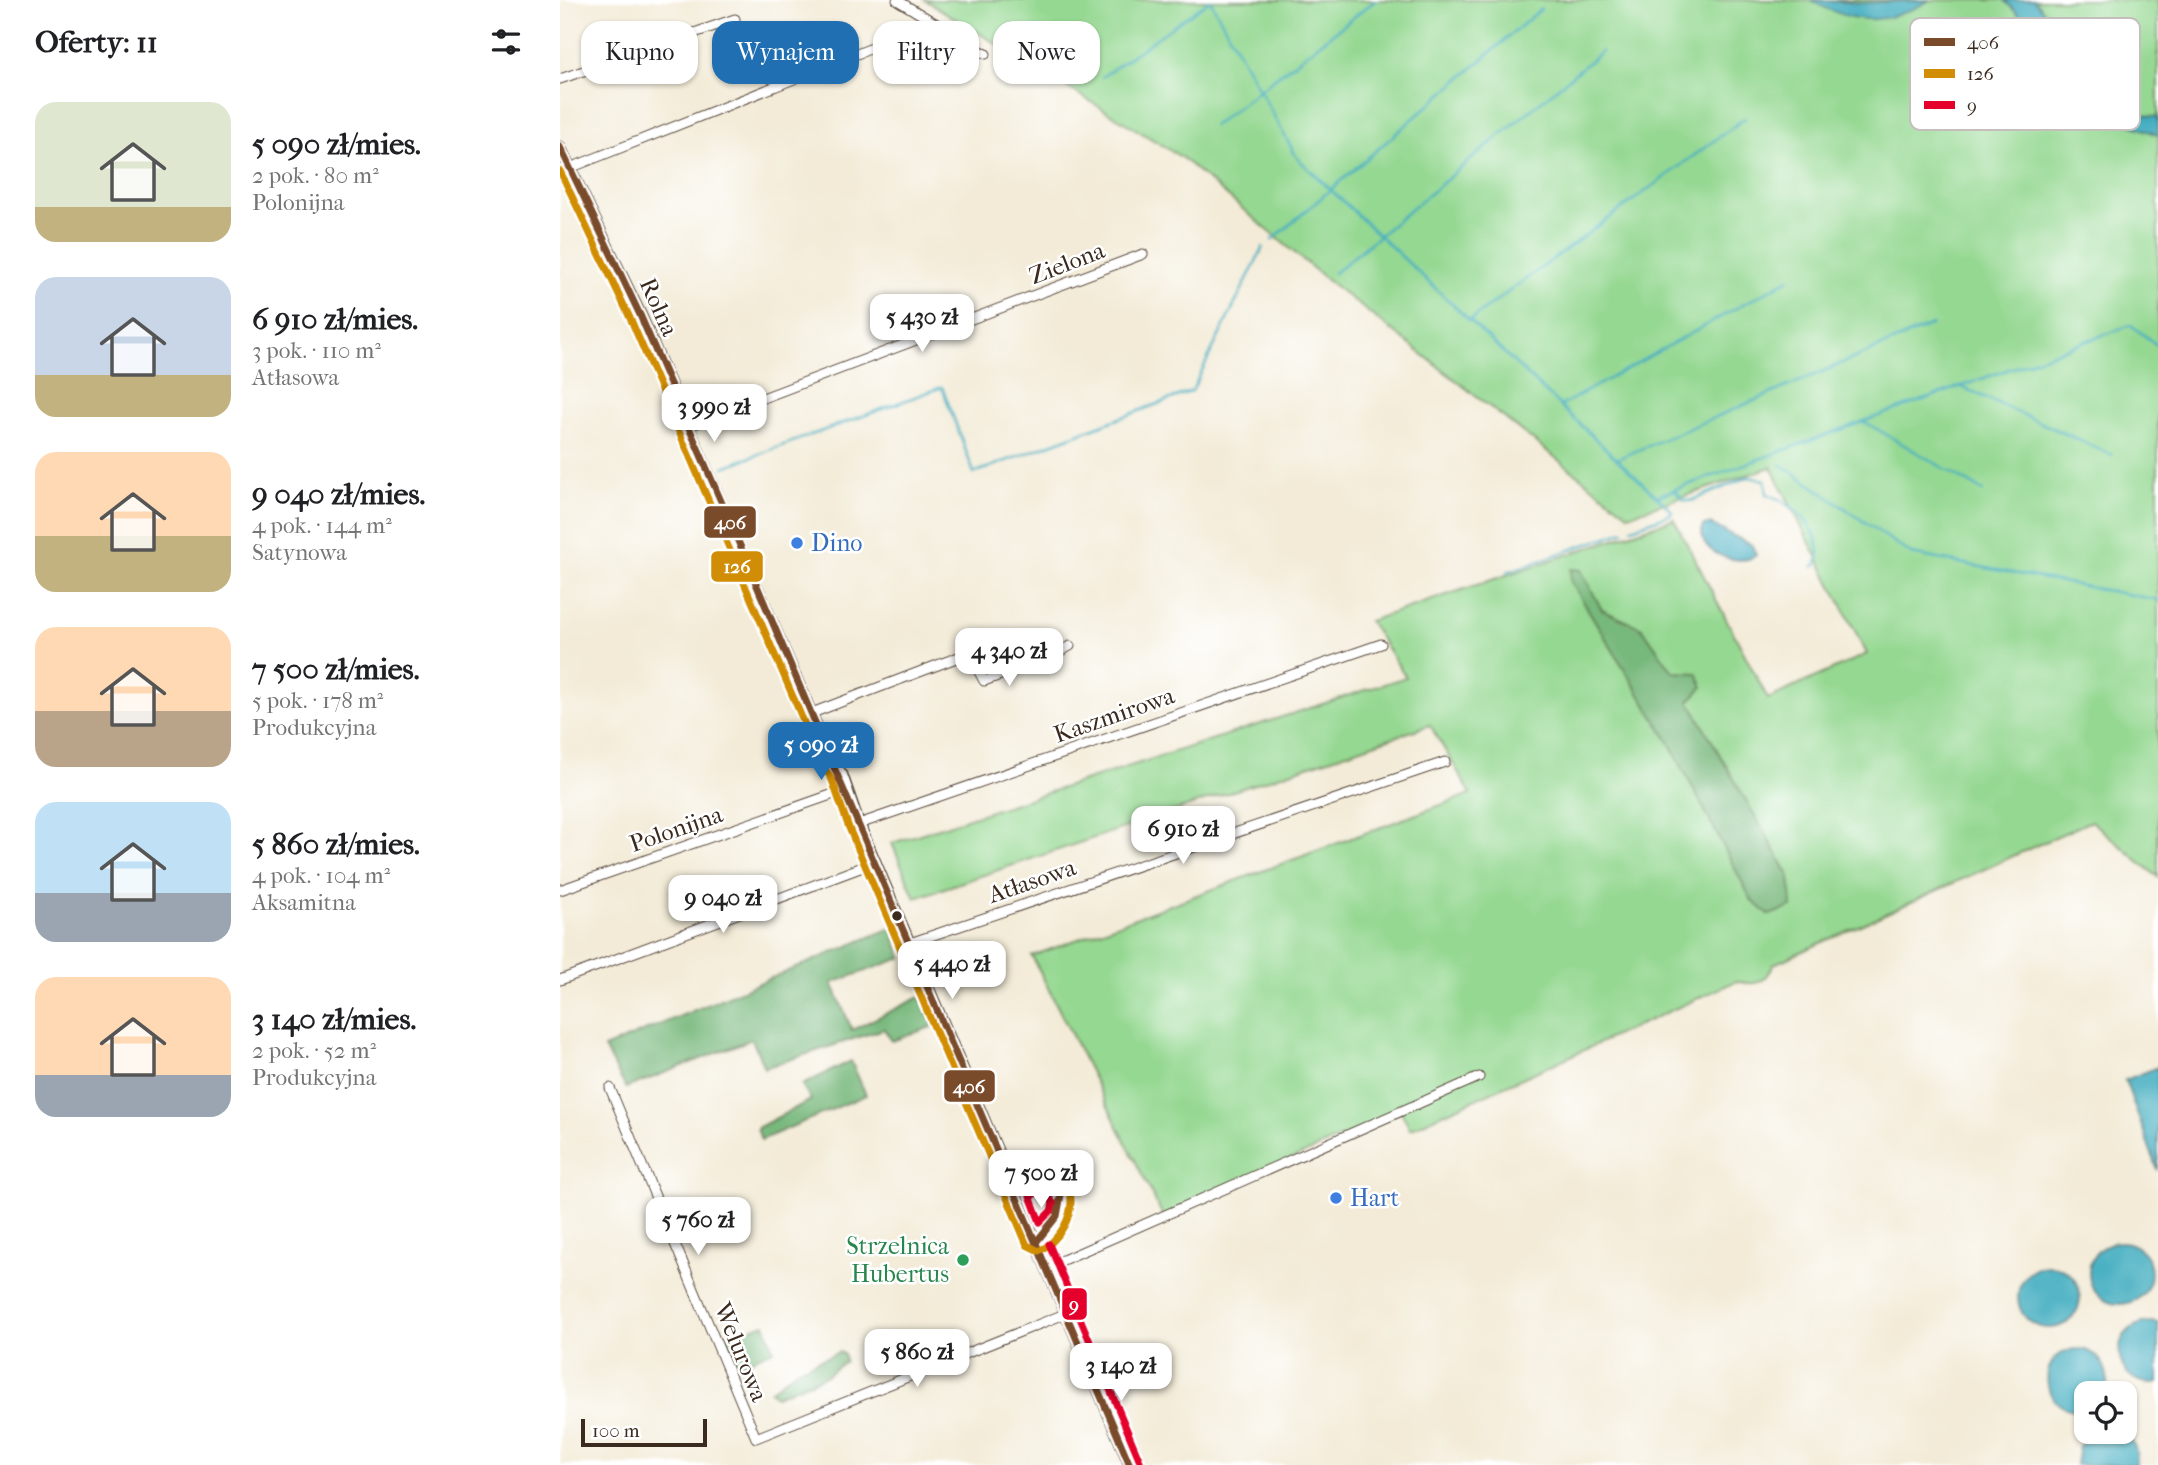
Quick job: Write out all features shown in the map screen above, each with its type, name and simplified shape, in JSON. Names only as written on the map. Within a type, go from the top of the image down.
[{"type":"street","points":[[897,0],[932,21]]},
{"type":"street","points":[[560,79],[735,19]]},
{"type":"street","points":[[570,168],[873,48]]},
{"type":"street","points":[[979,50],[986,54]]},
{"type":"street","name":"Rolna","points":[[560,147],[689,426],[831,758],[836,778],[845,790],[911,943],[1130,1465]]},
{"type":"street","name":"Zielona","points":[[689,426],[1143,254]]},
{"type":"street","name":"Kaszmirowa","points":[[859,824],[1381,644]]},
{"type":"street","points":[[812,713],[990,645]]},
{"type":"street","points":[[969,653],[984,681],[1050,657],[1070,646]]},
{"type":"street","name":"Atłasowa","points":[[911,943],[1445,762]]},
{"type":"street","name":"Polonijna","points":[[560,890],[845,790]]},
{"type":"street","points":[[560,980],[876,862]]},
{"type":"street","points":[[1047,1267],[1479,1077]]},
{"type":"street","name":"Welurowa","points":[[610,1088],[756,1438],[1067,1313]]},
{"type":"green space","points":[[925,0],[2158,0],[2158,877],[2091,821],[1774,964],[1767,976],[1759,982],[1736,981],[1410,1129],[1401,1111],[1163,1216],[1032,956],[1471,794],[1430,725],[915,898],[892,843],[1406,677],[1369,621],[1674,519],[1768,699],[1867,654],[1771,467],[1629,515],[1327,280],[1181,157],[1062,84],[1100,84],[1100,21],[993,21],[993,42],[979,33],[979,21],[959,21]]},
{"type":"green space","points":[[1571,569],[1581,570],[1602,610],[1642,628],[1673,672],[1697,673],[1703,687],[1689,701],[1790,877],[1792,907],[1769,915],[1752,901],[1670,744],[1570,580]]},
{"type":"green space","points":[[891,928],[902,958],[832,983],[852,1030],[920,997],[934,1026],[892,1041],[884,1029],[764,1068],[752,1039],[626,1088],[604,1048]]},
{"type":"green space","points":[[851,1061],[866,1095],[761,1140],[757,1128],[811,1100],[802,1085]]},
{"type":"green space","points":[[765,1324],[774,1350],[735,1366],[723,1338]]},
{"type":"green space","points":[[839,1352],[844,1354],[845,1361],[827,1375],[776,1396],[770,1391],[797,1369]]},
{"type":"water","points":[[1810,0],[1862,3],[1930,0],[1899,14],[1870,19],[1841,14]]},
{"type":"water","points":[[2004,0],[2034,0],[2049,18],[2022,18]]},
{"type":"water","points":[[2140,112],[2158,117],[2158,135],[2140,128]]},
{"type":"water","points":[[1710,524],[1752,545],[1756,555],[1750,559],[1730,559],[1711,550],[1702,535],[1704,525]]},
{"type":"water","points":[[2158,1067],[2158,1171],[2125,1080]]},
{"type":"water","points":[[2120,1242],[2142,1251],[2151,1273],[2142,1295],[2120,1304],[2098,1295],[2089,1273],[2098,1251]]},
{"type":"water","points":[[2043,1266],[2055,1266],[2071,1275],[2078,1285],[2078,1309],[2071,1319],[2055,1328],[2043,1328],[2032,1323],[2023,1314],[2018,1303],[2018,1291],[2023,1280],[2032,1271]]},
{"type":"water","points":[[2148,1322],[2158,1323],[2158,1382],[2143,1382],[2132,1377],[2124,1369],[2120,1358],[2120,1346],[2125,1335],[2134,1327]]},
{"type":"water","points":[[2083,1349],[2096,1356],[2104,1366],[2107,1379],[2074,1381],[2074,1409],[2058,1403],[2047,1382],[2049,1369],[2055,1359],[2067,1351]]},
{"type":"water","points":[[2133,1444],[2137,1465],[2076,1465],[2079,1446]]},
{"type":"waterway","points":[[1210,0],[1297,158],[1672,511],[1671,514],[1632,528]]},
{"type":"waterway","points":[[1102,77],[1210,0]]},
{"type":"waterway","points":[[1213,126],[1376,0]]},
{"type":"waterway","points":[[1272,240],[1541,9]]},
{"type":"waterway","points":[[1334,273],[1602,51]]},
{"type":"waterway","points":[[1469,321],[1745,118]]},
{"type":"waterway","points":[[724,467],[942,387],[974,473],[1192,391],[1263,247]]},
{"type":"waterway","points":[[1560,406],[1789,279]]},
{"type":"waterway","points":[[1617,459],[1932,325]]},
{"type":"waterway","points":[[1657,496],[2131,325],[2158,346]]},
{"type":"waterway","points":[[1962,387],[2112,455]]},
{"type":"waterway","points":[[1863,421],[1983,491]]},
{"type":"waterway","points":[[1781,464],[1911,554],[2158,600]]},
{"type":"waterway","points":[[1674,490],[1684,500],[1691,501],[1748,477],[1765,480],[1767,494],[1797,512],[1813,530],[1819,552],[1817,564],[1813,567]]},
{"type":"waterway","points":[[1507,572],[1624,531]]},
{"type":"transit line","name":"406","points":[[560,147],[640,315],[727,515],[1130,1465]]},
{"type":"transit line","name":"126","points":[[560,171],[631,320],[821,762],[832,780],[849,828],[1027,1245],[1039,1251],[1053,1241],[1064,1227],[1070,1212],[1071,1197],[1067,1185],[1058,1176],[1042,1173],[1021,1178]]},
{"type":"transit line","name":"406","points":[[1016,1191],[1046,1184],[1061,1194],[1057,1216],[1037,1241]]},
{"type":"transit line","name":"9","points":[[1039,1192],[1048,1195],[1053,1203],[1051,1211],[1040,1222],[1030,1196],[1039,1192]]},
{"type":"transit line","name":"9","points":[[1049,1244],[1140,1461]]},
{"type":"place","name":"Dino","points":[[797,543]]},
{"type":"place","name":"Hart","points":[[1336,1198]]},
{"type":"place","name":"Strzelnica Hubertus","points":[[963,1260]]}]
